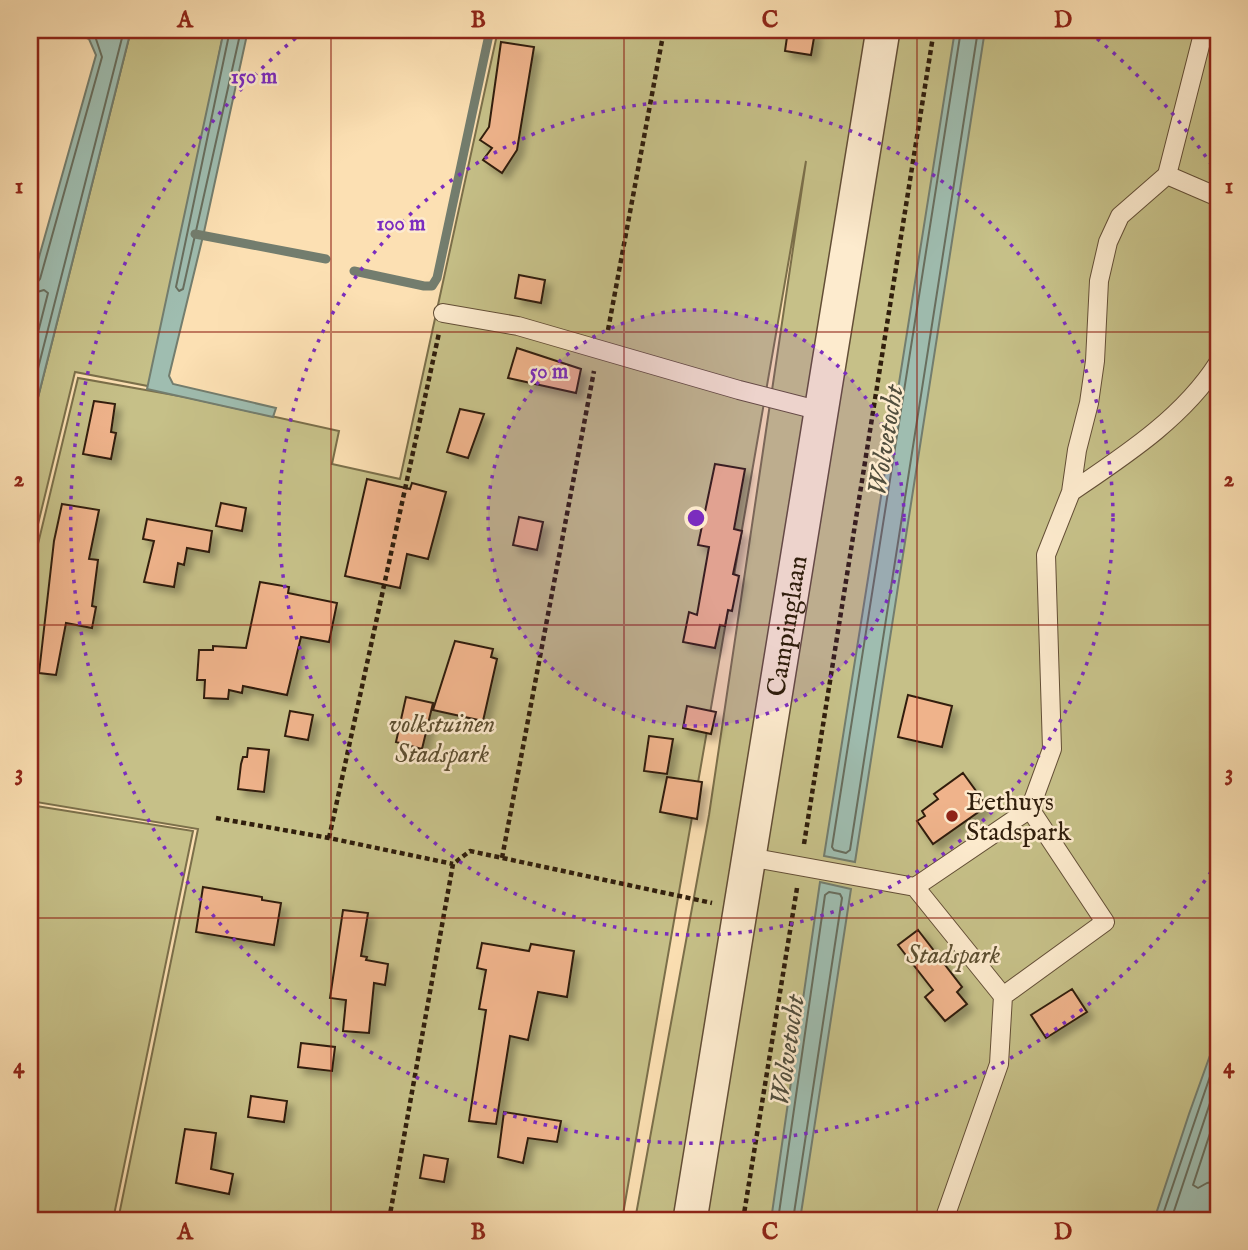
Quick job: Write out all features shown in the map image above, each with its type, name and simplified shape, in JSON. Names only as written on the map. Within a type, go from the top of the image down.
[{"type":"street","name":"Campinglaan","points":[[690,1220],[883,30]]},
{"type":"lane","points":[[915,887],[1030,809],[1052,750],[1046,555],[1072,492],[1077,450],[1089,403],[1099,281],[1108,242],[1120,216],[1167,174],[1204,30]]},
{"type":"lane","points":[[1167,174],[1218,197]]},
{"type":"lane","points":[[443,313],[519,326],[821,411]]},
{"type":"lane","points":[[1072,492],[1121,459],[1163,424],[1209,378],[1218,363]]},
{"type":"lane","points":[[1003,996],[1105,922],[1030,809]]},
{"type":"lane","points":[[749,858],[915,887],[1003,996],[999,1064],[944,1220]]},
{"type":"path","points":[[502,858],[592,373],[605,350],[664,30]]},
{"type":"path","points":[[743,1220],[805,868],[934,30]]},
{"type":"path","points":[[329,838],[443,313]]},
{"type":"path","points":[[216,818],[453,864]]},
{"type":"path","points":[[389,1220],[453,864],[470,851],[740,909]]},
{"type":"green space","points":[[131,30],[224,30],[153,387],[75,372],[30,557],[30,429]]},
{"type":"green space","points":[[498,30],[1218,30],[1218,1220],[635,1220],[709,815],[806,161],[622,1220],[118,1220],[198,829],[30,801],[30,577],[78,378],[185,397],[339,431],[332,464],[400,479]]},
{"type":"green space","points":[[30,805],[193,831],[113,1220],[30,1220]]},
{"type":"water","points":[[70,30],[131,30],[30,429],[30,289],[96,55],[89,39]]},
{"type":"water","points":[[224,30],[248,30],[169,376],[173,384],[276,408],[273,417],[147,389]]},
{"type":"water","points":[[955,30],[985,30],[855,862],[824,856]]},
{"type":"water","points":[[820,882],[851,889],[800,1220],[771,1220]]},
{"type":"water","points":[[1218,1033],[1218,1197],[1211,1220],[1154,1220],[1189,1114]]},
{"type":"building","points":[[788,30],[815,32],[811,55],[785,51]]},
{"type":"building","points":[[501,42],[534,47],[517,150],[502,173],[483,160],[492,148],[480,140],[489,127]]},
{"type":"building","points":[[519,275],[545,280],[541,303],[515,298]]},
{"type":"building","points":[[517,348],[581,369],[576,393],[508,378]]},
{"type":"building","points":[[94,401],[115,404],[111,432],[116,433],[111,459],[83,454]]},
{"type":"building","points":[[460,409],[484,414],[468,458],[447,452]]},
{"type":"building","points":[[715,464],[745,469],[734,529],[742,531],[733,574],[739,576],[732,611],[728,610],[725,626],[720,625],[715,648],[683,642],[689,612],[697,615],[709,547],[698,545]]},
{"type":"building","points":[[367,479],[410,489],[412,483],[446,492],[428,559],[407,554],[400,588],[345,576]]},
{"type":"building","points":[[221,503],[246,508],[242,531],[216,526]]},
{"type":"building","points":[[62,504],[99,510],[89,559],[98,560],[92,606],[96,607],[92,628],[66,623],[56,675],[39,673],[54,541]]},
{"type":"building","points":[[519,517],[543,522],[537,550],[513,545]]},
{"type":"building","points":[[147,519],[212,531],[209,552],[187,548],[184,565],[178,563],[174,587],[144,582],[154,541],[143,539]]},
{"type":"building","points":[[260,582],[289,587],[288,593],[337,603],[329,642],[301,637],[287,695],[243,686],[242,693],[229,690],[228,699],[204,698],[205,680],[197,680],[199,650],[213,650],[213,646],[246,648]]},
{"type":"building","points":[[455,641],[493,649],[491,657],[497,659],[483,721],[433,710]]},
{"type":"building","points":[[908,695],[952,706],[942,747],[898,737]]},
{"type":"building","points":[[406,697],[433,703],[422,749],[396,742]]},
{"type":"building","points":[[687,706],[716,712],[711,734],[683,728]]},
{"type":"building","points":[[290,711],[313,715],[308,740],[285,736]]},
{"type":"building","points":[[649,736],[673,739],[667,774],[644,771]]},
{"type":"building","points":[[248,748],[269,750],[264,792],[238,789],[241,764],[243,757],[247,757]]},
{"type":"building","points":[[963,773],[987,806],[933,844],[917,821],[925,816],[922,811],[938,799],[934,794]]},
{"type":"building","points":[[667,777],[702,782],[697,819],[660,812]]},
{"type":"building","points":[[203,887],[281,903],[274,945],[196,932]]},
{"type":"building","points":[[343,910],[368,913],[361,956],[367,957],[366,960],[388,964],[385,985],[374,983],[369,1033],[343,1031],[346,1000],[330,998]]},
{"type":"building","points":[[918,930],[962,987],[957,992],[967,1004],[945,1021],[925,997],[933,990],[898,945]]},
{"type":"building","points":[[482,943],[529,951],[531,944],[574,951],[567,997],[538,992],[528,1040],[510,1036],[496,1124],[469,1121],[486,1010],[479,1009],[486,970],[477,968]]},
{"type":"building","points":[[1072,989],[1087,1012],[1046,1038],[1031,1015]]},
{"type":"building","points":[[301,1043],[335,1047],[332,1071],[298,1067]]},
{"type":"building","points":[[251,1096],[287,1101],[284,1122],[248,1117]]},
{"type":"building","points":[[504,1112],[561,1121],[557,1142],[528,1138],[523,1163],[498,1157]]},
{"type":"building","points":[[185,1129],[216,1133],[211,1169],[233,1174],[229,1194],[176,1183]]},
{"type":"building","points":[[424,1155],[448,1159],[444,1182],[420,1178]]},
{"type":"waterway","points":[[354,271],[424,286],[432,286],[437,278],[490,30]]},
{"type":"waterway","points":[[195,234],[326,259]]},
{"type":"place","name":"Eethuys Stadspark","points":[[952,816]]},
{"type":"water label","name":"Wolvetocht","points":[[884,440]]},
{"type":"water label","name":"Wolvetocht","points":[[786,1050]]},
{"type":"park label","name":"volkstuinen Stadspark","points":[[442,738]]},
{"type":"park label","name":"Stadspark","points":[[953,954]]}]
